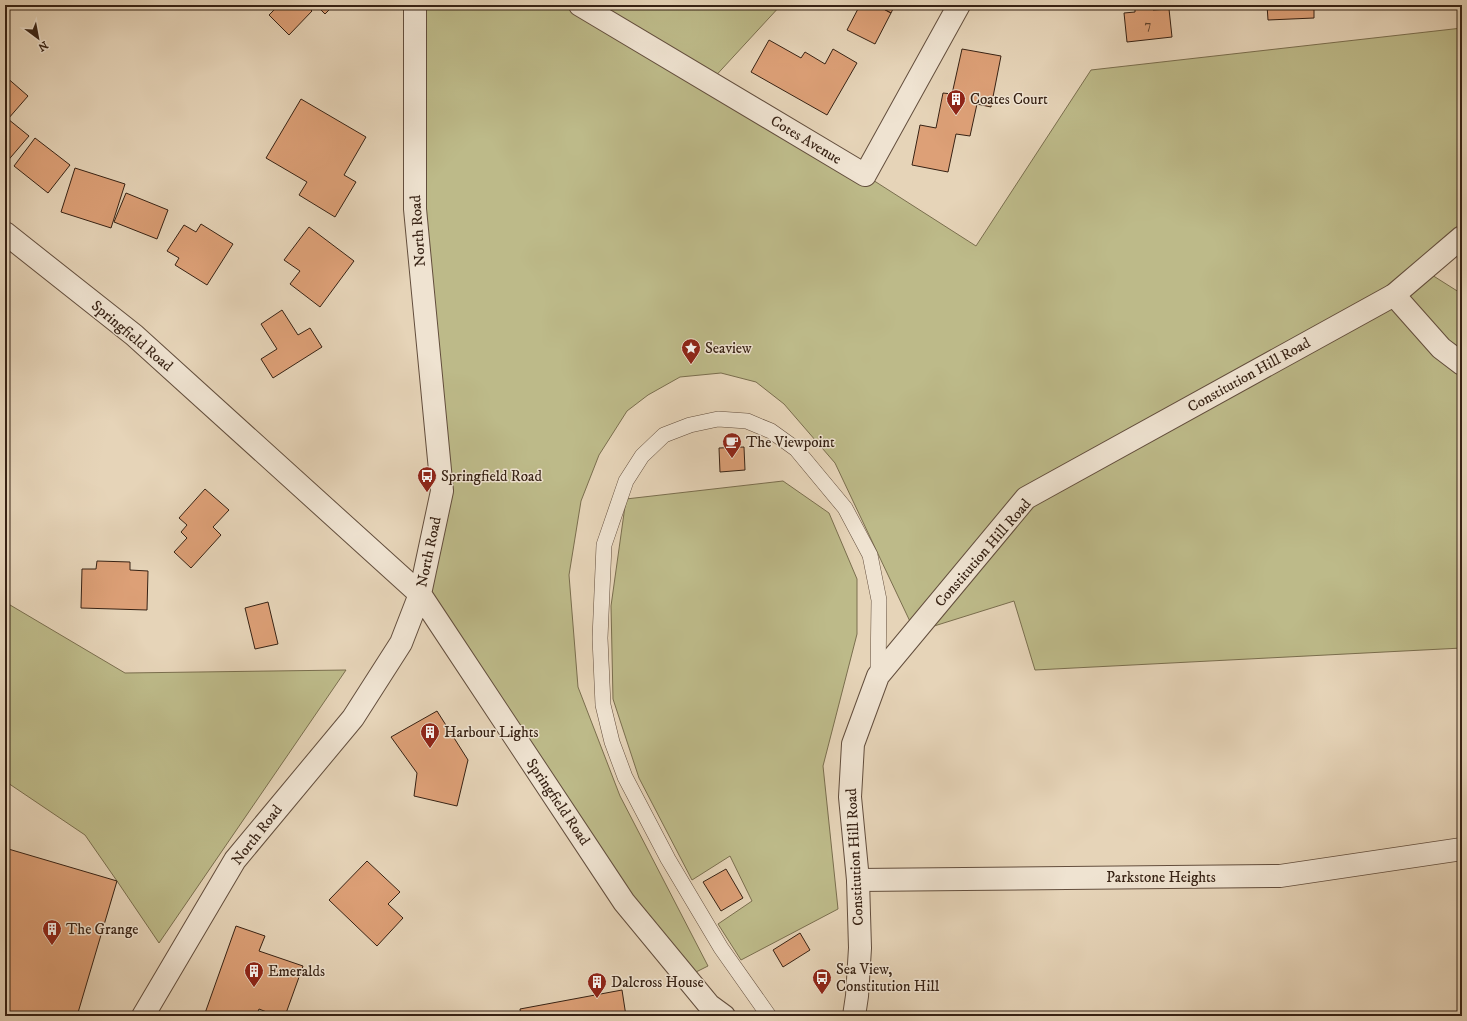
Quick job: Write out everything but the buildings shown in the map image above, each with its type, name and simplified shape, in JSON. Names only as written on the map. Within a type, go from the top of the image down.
[{"type":"street","name":"North Road","points":[[143,1016],[236,860],[353,718],[401,643],[420,594],[442,491],[415,209],[415,5]]},
{"type":"street","name":"Cotes Avenue","points":[[580,5],[865,175],[959,5]]},
{"type":"street","name":"Springfield Road","points":[[5,233],[134,335],[420,594],[624,902],[709,1005],[724,1016]]},
{"type":"street","name":"Constitution Hill Road","points":[[854,1016],[857,996],[860,948],[858,880],[850,797],[852,744],[878,676],[1026,498],[1394,294],[1462,237]]},
{"type":"street","points":[[1394,294],[1441,348],[1462,364]]},
{"type":"street","name":"Parkstone Heights","points":[[858,880],[1280,876],[1462,849]]},
{"type":"lane","points":[[769,1016],[721,948],[668,859],[625,777],[612,742],[603,705],[600,638],[604,545],[626,481],[642,456],[664,435],[690,425],[718,418],[747,421],[771,431],[796,449],[845,508],[870,555],[879,600],[878,676]]},
{"type":"shaded area","points":[[415,5],[781,5],[710,82],[865,175],[976,246],[1091,70],[1462,28],[1462,237],[1424,270],[1462,294],[1462,648],[1035,670],[1014,601],[915,632],[835,463],[784,404],[756,382],[721,373],[680,377],[648,395],[627,411],[599,455],[581,501],[569,575],[578,687],[620,796],[708,966],[686,977],[420,594],[442,491],[415,209]]},
{"type":"shaded area","points":[[783,481],[829,513],[857,579],[857,634],[823,766],[838,909],[741,960],[718,924],[752,901],[730,856],[692,880],[639,778],[613,699],[611,606],[626,499]]},
{"type":"shaded area","points":[[5,602],[125,673],[346,670],[159,943],[85,835],[5,781]]},
{"type":"place","name":"Coates Court","points":[[956,116]]},
{"type":"place","name":"Seaview","points":[[691,365]]},
{"type":"place","name":"The Viewpoint","points":[[732,459]]},
{"type":"place","name":"Springfield Road","points":[[427,493]]},
{"type":"place","name":"Harbour Lights","points":[[430,749]]},
{"type":"place","name":"The Grange","points":[[52,946]]},
{"type":"place","name":"Emeralds","points":[[254,988]]},
{"type":"place","name":"Sea View, Constitution Hill","points":[[822,995]]},
{"type":"place","name":"Dalcross House","points":[[597,999]]}]
